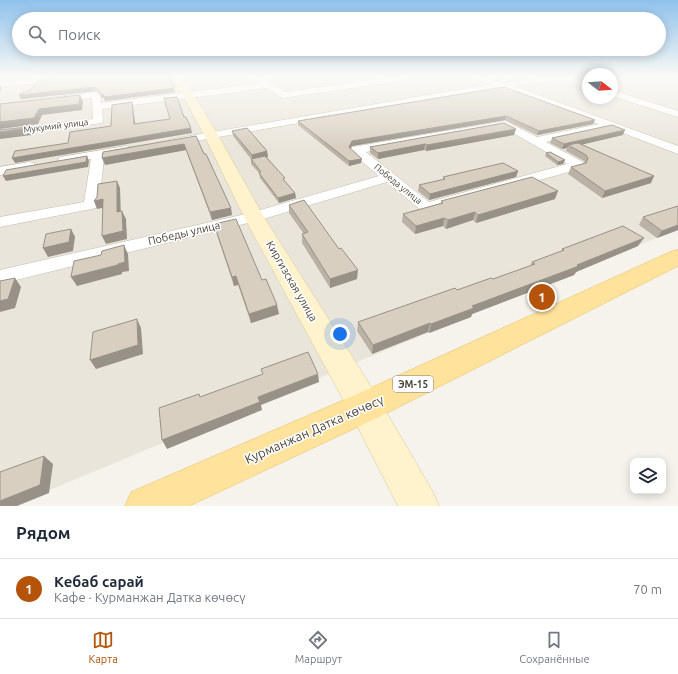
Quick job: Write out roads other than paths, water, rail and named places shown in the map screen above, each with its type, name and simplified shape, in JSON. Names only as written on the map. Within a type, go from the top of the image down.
[{"type":"main road","name":"Курманжан Датка көчөсү","points":[[145,506],[365,407],[678,257]]},
{"type":"street","name":"Мукумий улица","points":[[0,133],[98,121],[96,101]]},
{"type":"street","name":"Мукумий улица","points":[[96,107],[122,101]]},
{"type":"street","name":"Киргизская улица","points":[[190,101],[254,217],[365,407],[419,506]]},
{"type":"street","points":[[158,145],[414,101]]},
{"type":"street","points":[[545,101],[678,150]]},
{"type":"street","points":[[636,101],[678,114]]},
{"type":"street","name":"Победа улица","points":[[505,124],[578,165],[426,207],[389,177],[356,150],[505,124]]},
{"type":"street","points":[[534,141],[611,125]]},
{"type":"street","points":[[53,162],[136,148]]},
{"type":"street","points":[[0,222],[91,205],[98,155]]},
{"type":"street","points":[[0,171],[38,165]]},
{"type":"street","name":"Победы улица","points":[[0,277],[254,217],[389,177]]},
{"type":"place","name":"Кебаб сарай","points":[[542,297]]}]
